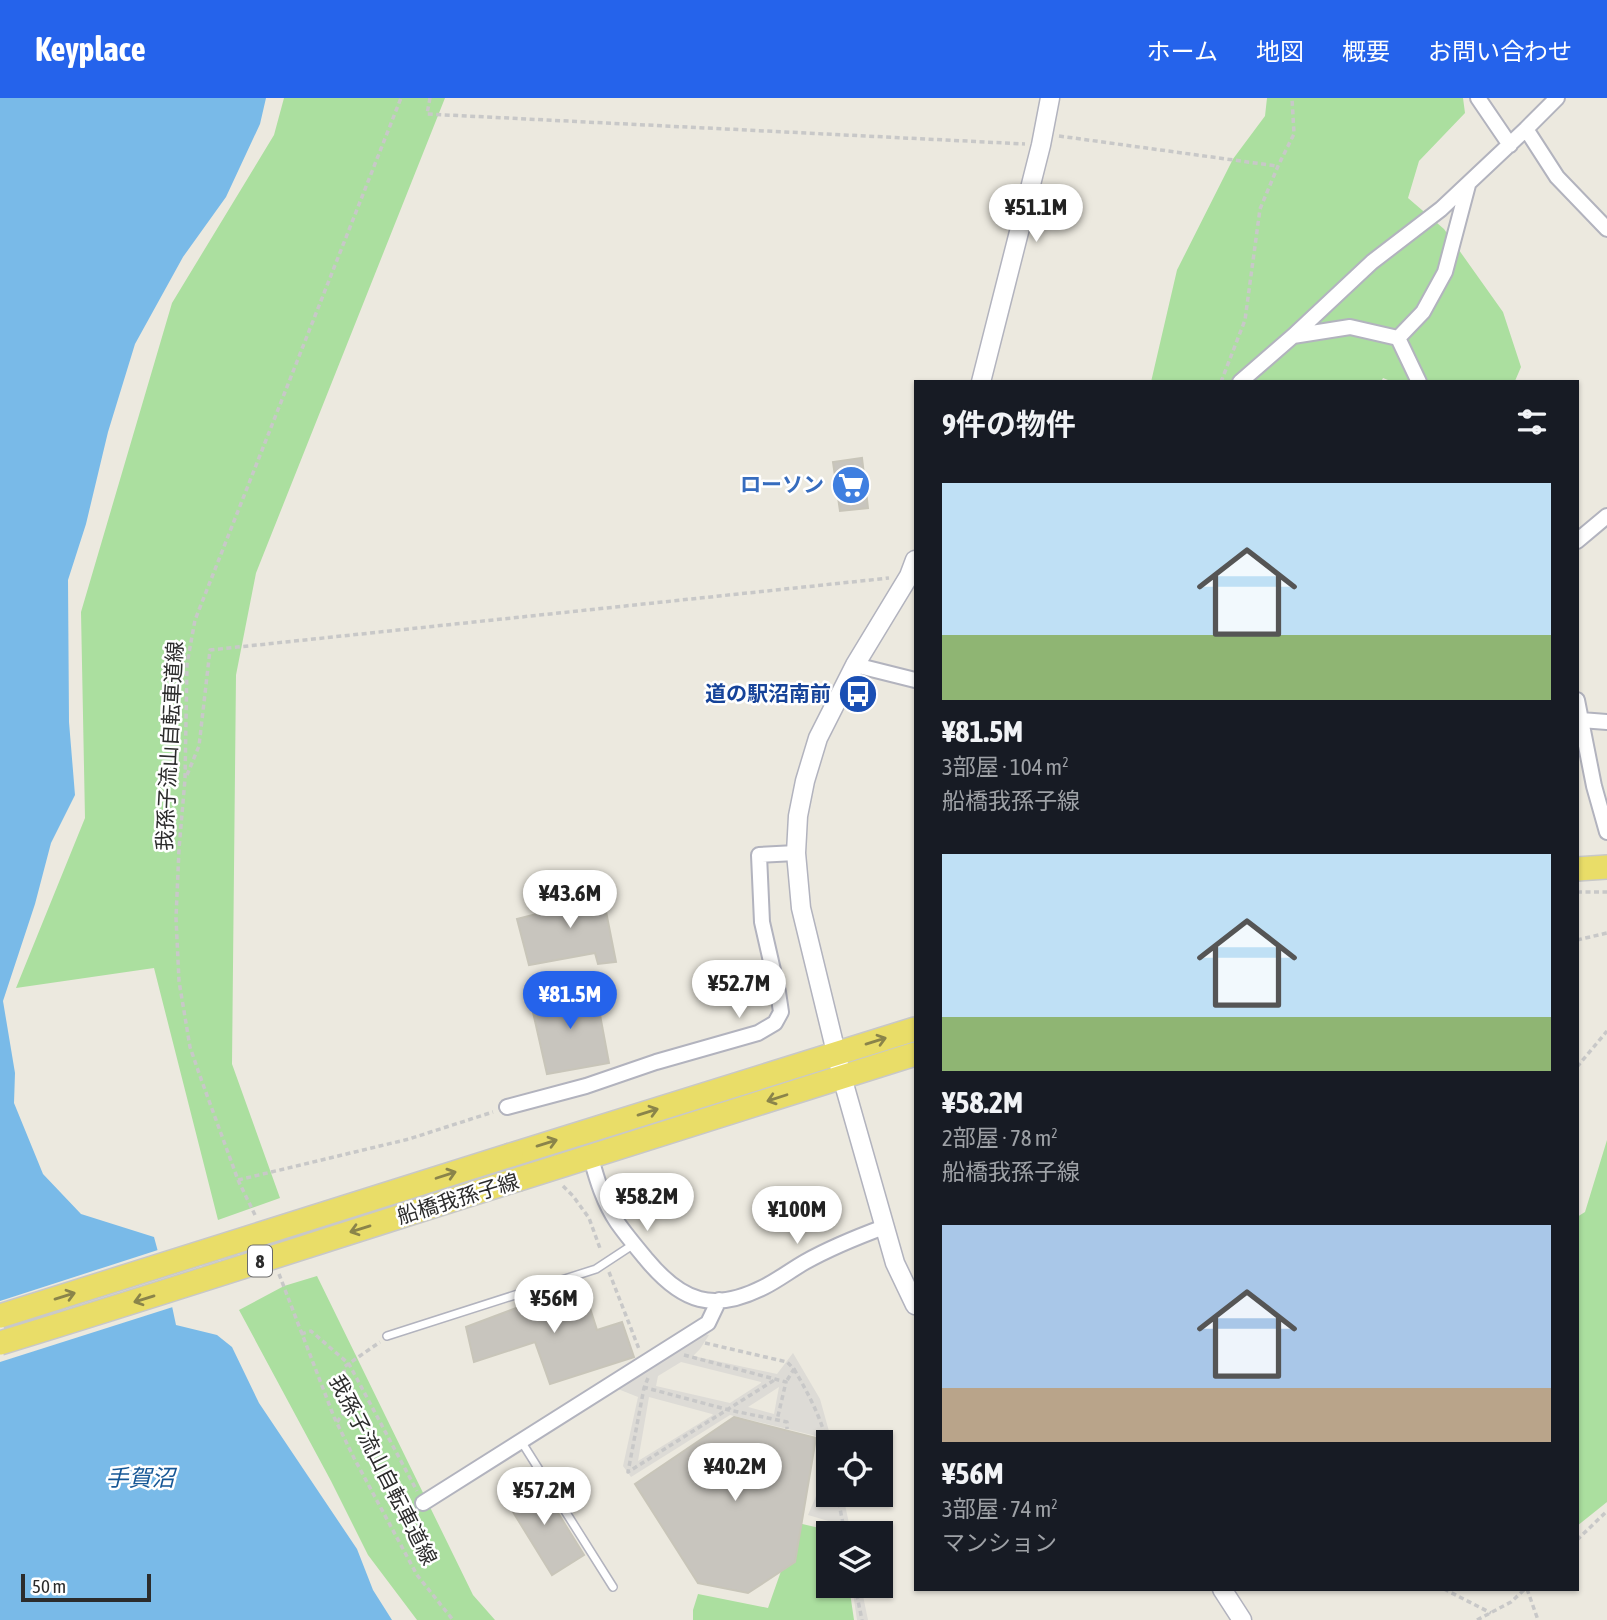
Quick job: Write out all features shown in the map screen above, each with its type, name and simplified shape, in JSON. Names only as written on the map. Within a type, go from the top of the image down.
[{"type":"main road","points":[[1579,869],[1607,867]]},
{"type":"main road","name":"船橋我孫子線","points":[[0,1316],[914,1029]]},
{"type":"main road","name":"船橋我孫子線","points":[[0,1343],[169,1292],[310,1244],[591,1158],[914,1054]]},
{"type":"street","points":[[982,380],[1050,98]]},
{"type":"street","points":[[1478,98],[1510,145]]},
{"type":"street","points":[[1242,380],[1372,262],[1441,209],[1557,98]]},
{"type":"street","points":[[1526,129],[1557,177],[1607,229]]},
{"type":"street","points":[[1398,338],[1423,312],[1445,272],[1468,183]]},
{"type":"street","points":[[1293,336],[1350,327],[1398,338]]},
{"type":"street","points":[[1398,338],[1418,380]]},
{"type":"street","points":[[1579,539],[1607,516]]},
{"type":"street","points":[[912,568],[855,665],[818,738],[804,781],[796,853],[801,908],[842,1077],[895,1263],[914,1303]]},
{"type":"street","points":[[855,665],[914,680]]},
{"type":"street","points":[[1579,710],[1594,786],[1607,832]]},
{"type":"street","points":[[1581,720],[1607,722]]},
{"type":"street","points":[[508,1107],[758,1033],[775,1023],[781,1013],[762,922],[759,855],[796,853]]},
{"type":"street","points":[[591,1158],[599,1186],[615,1220],[661,1276],[685,1294],[701,1301],[735,1300],[764,1287],[805,1262],[884,1227]]},
{"type":"street","points":[[423,1503],[708,1323],[719,1300]]},
{"type":"street","points":[[1223,1591],[1242,1620]]},
{"type":"lane","points":[[387,1336],[596,1269],[634,1244]]},
{"type":"lane","points":[[521,1441],[612,1587]]},
{"type":"path","name":"我孫子流山自転車道線","points":[[254,1212],[238,1180],[190,1047],[178,981],[176,918],[185,779],[187,664],[195,620],[401,98]]},
{"type":"path","points":[[430,98],[427,114],[1042,139],[1278,166]]},
{"type":"path","points":[[1222,380],[1245,320],[1260,209],[1294,134],[1292,98]]},
{"type":"path","points":[[185,779],[199,746],[210,650],[912,568]]},
{"type":"path","points":[[1579,892],[1607,892]]},
{"type":"path","points":[[1579,940],[1607,933]]},
{"type":"path","points":[[1579,1065],[1607,1031]]},
{"type":"path","points":[[238,1180],[409,1139],[508,1107]]},
{"type":"path","name":"我孫子流山自転車道線","points":[[284,1286],[337,1422],[417,1575],[453,1620]]},
{"type":"path","points":[[301,1334],[311,1331],[349,1364],[423,1503]]},
{"type":"path","points":[[337,1422],[347,1409],[344,1367],[387,1336]]},
{"type":"path","points":[[704,1342],[787,1362],[813,1402],[823,1430]]},
{"type":"path","points":[[694,1349],[684,1355],[786,1382]]},
{"type":"path","points":[[777,1420],[786,1382],[794,1369]]},
{"type":"path","points":[[629,1373],[644,1388],[788,1422],[787,1429]]},
{"type":"path","points":[[649,1377],[644,1388],[628,1472],[776,1379]]},
{"type":"path","points":[[520,1489],[514,1481],[527,1472],[523,1468]]},
{"type":"path","points":[[1579,1538],[1607,1511]]},
{"type":"path","points":[[1448,1591],[1491,1613]]},
{"type":"path","points":[[1477,1620],[1511,1602],[1524,1591]]},
{"type":"path","points":[[1527,1591],[1538,1620]]},
{"type":"path","points":[[857,1598],[862,1620]]},
{"type":"green space","points":[[284,98],[445,98],[256,573],[236,675],[232,1064],[280,1198],[218,1220],[154,968],[16,988],[85,818],[81,612],[172,303],[274,135]]},
{"type":"green space","points":[[1267,98],[1463,98],[1465,113],[1419,161],[1408,198],[1444,229],[1503,312],[1521,367],[1515,380],[1151,380],[1177,270],[1233,159],[1265,116]]},
{"type":"green space","points":[[1607,1140],[1607,1502],[1579,1524],[1579,1216],[1585,1212]]},
{"type":"green space","points":[[317,1276],[473,1595],[495,1620],[417,1620],[368,1555],[239,1310],[284,1286]]},
{"type":"green space","points":[[798,1523],[816,1527],[816,1598],[851,1598],[854,1620],[693,1620],[698,1594],[768,1608]]},
{"type":"shaded area","points":[[705,1334],[709,1335],[693,1356],[777,1374],[793,1353],[820,1399],[829,1430],[816,1430],[816,1436],[730,1415],[631,1477],[623,1466],[638,1397],[618,1389]],"holes":[[[681,1362],[761,1382],[730,1403],[656,1386],[658,1376]],[[779,1387],[774,1414],[748,1407]],[[649,1397],[712,1414],[713,1415],[638,1461]]]},
{"type":"shaded area","points":[[816,1496],[816,1507],[846,1507],[848,1521],[828,1521],[808,1515]]},
{"type":"shaded area","points":[[854,1598],[863,1598],[868,1620],[857,1620]]},
{"type":"water","name":"手賀沼","points":[[0,98],[266,98],[260,124],[226,197],[183,257],[135,344],[108,432],[86,524],[68,580],[69,722],[75,795],[51,843],[35,904],[3,1001],[15,1073],[14,1103],[43,1174],[81,1214],[154,1237],[176,1325],[217,1335],[232,1347],[259,1403],[357,1549],[373,1590],[392,1620],[0,1620]]},
{"type":"pier","points":[[161,1249],[176,1306],[0,1362],[0,1301]]},
{"type":"building","points":[[862,458],[868,508],[840,511],[833,462]]},
{"type":"building","points":[[599,876],[616,962],[598,964],[595,953],[529,965],[517,919],[584,902],[582,880]]},
{"type":"building","points":[[595,988],[609,1063],[547,1074],[530,999]]},
{"type":"building","points":[[582,1283],[597,1330],[622,1322],[634,1357],[550,1384],[535,1342],[474,1362],[466,1327]]},
{"type":"building","points":[[734,1417],[816,1438],[795,1562],[748,1593],[698,1583],[635,1484]]},
{"type":"building","points":[[537,1479],[584,1555],[552,1575],[505,1499]]},
{"type":"place","name":"ローソン","points":[[851,485]]},
{"type":"place","name":"道の駅沼南前","points":[[858,694]]}]
